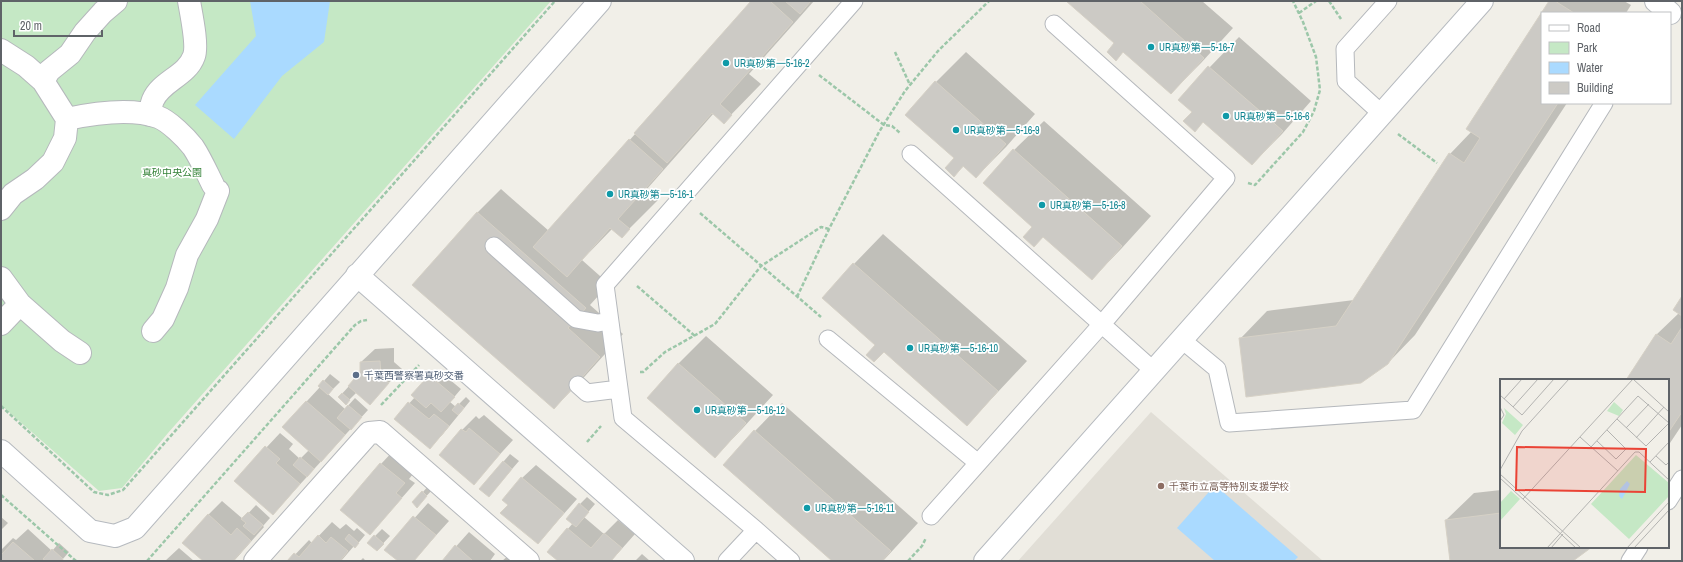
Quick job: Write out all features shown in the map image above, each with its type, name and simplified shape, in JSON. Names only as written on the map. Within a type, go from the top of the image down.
[{"type":"street","points":[[43,81],[49,71],[70,54],[103,12],[116,1]]},
{"type":"street","points":[[150,115],[153,101],[159,90],[188,68],[194,55],[194,34],[189,1]]},
{"type":"street","points":[[1,451],[90,531],[115,536],[135,528],[600,1]]},
{"type":"street","points":[[985,561],[1154,370],[1387,122],[1482,1]]},
{"type":"street","points":[[1656,1],[1669,12]]},
{"type":"street","points":[[1671,14],[1682,24]]},
{"type":"street","points":[[1,50],[26,66],[43,81],[67,119],[65,138],[53,162],[35,179],[13,194],[1,209]]},
{"type":"street","points":[[67,119],[79,116],[133,111],[160,117],[181,134],[193,148],[216,188],[207,219],[187,255],[177,288],[163,319],[153,331]]},
{"type":"street","points":[[357,275],[684,561]]},
{"type":"street","points":[[1,278],[20,304],[62,341],[80,353]]},
{"type":"street","points":[[1,324],[20,304]]},
{"type":"street","points":[[255,561],[369,433],[380,432],[528,561]]},
{"type":"lane","points":[[791,561],[623,418],[605,285],[854,1]]},
{"type":"lane","points":[[1387,122],[1346,81],[1345,49],[1388,1]]},
{"type":"lane","points":[[931,516],[1102,324],[1226,178],[1054,24]]},
{"type":"lane","points":[[1182,340],[1217,369],[1229,423],[1412,410],[1603,104]]},
{"type":"lane","points":[[911,154],[1154,370]]},
{"type":"lane","points":[[494,246],[576,319],[598,323],[609,321]]},
{"type":"lane","points":[[827,330],[978,463]]},
{"type":"lane","points":[[578,385],[587,393],[618,382]]},
{"type":"lane","points":[[1669,499],[1682,479]]},
{"type":"lane","points":[[727,561],[756,530]]},
{"type":"lane","points":[[1630,561],[1638,548]]},
{"type":"path","points":[[1,406],[94,492],[108,495],[123,490],[555,1]]},
{"type":"path","points":[[797,296],[829,229],[884,125],[910,85],[938,51],[989,1]]},
{"type":"path","points":[[1226,178],[1255,185],[1303,132],[1314,111],[1320,90],[1316,57],[1293,1]]},
{"type":"path","points":[[1299,13],[1316,1]]},
{"type":"path","points":[[895,52],[910,85]]},
{"type":"path","points":[[801,62],[884,125],[892,126],[908,140],[911,154]]},
{"type":"path","points":[[1387,122],[1437,163]]},
{"type":"path","points":[[682,197],[797,296],[827,330]]},
{"type":"path","points":[[618,382],[643,372],[665,352],[715,324],[761,266],[821,227],[829,229]]},
{"type":"path","points":[[618,270],[696,336]]},
{"type":"path","points":[[376,433],[374,412],[424,359]]},
{"type":"path","points":[[1,495],[76,561]]},
{"type":"shaded area","name":"千葉市立高等特別支援学校","points":[[1151,412],[1323,561],[1018,561]]},
{"type":"green space","name":"真砂中央公園","points":[[1,1],[551,1],[168,433],[122,488],[99,491],[1,405]]},
{"type":"water","points":[[250,1],[330,1],[324,42],[282,76],[234,139],[195,105],[256,36]]},
{"type":"water","points":[[1215,485],[1298,557],[1294,561],[1215,561],[1177,528]]},
{"type":"building","name":"UR真砂第一5-16-2","points":[[751,1],[770,1],[793,22],[720,104],[732,115],[724,124],[712,113],[667,163],[634,133]]},
{"type":"building","points":[[785,1],[811,1],[800,14]]},
{"type":"building","name":"UR真砂第一5-16-7","points":[[1066,1],[1140,1],[1204,58],[1171,94],[1123,52],[1116,61],[1107,52],[1114,43]]},
{"type":"building","points":[[1549,1],[1555,1],[1572,12],[1542,12]]},
{"type":"building","points":[[1541,13],[1541,104],[1557,104],[1388,364],[1361,383],[1246,397],[1239,338],[1336,326],[1449,153],[1464,163],[1480,138],[1466,129]]},
{"type":"building","name":"UR真砂第一5-16-6","points":[[1208,66],[1283,131],[1252,165],[1203,122],[1195,132],[1183,121],[1192,112],[1178,100]]},
{"type":"building","name":"UR真砂第一5-16-9","points":[[935,81],[1006,144],[976,178],[963,166],[954,177],[945,168],[954,158],[905,115]]},
{"type":"building","name":"UR真砂第一5-16-1","points":[[629,139],[663,169],[618,219],[630,229],[622,238],[610,228],[567,277],[533,247]]},
{"type":"building","name":"UR真砂第一5-16-8","points":[[1013,149],[1122,246],[1092,280],[1043,237],[1034,247],[1023,237],[1032,227],[983,183]]},
{"type":"building","points":[[477,212],[586,308],[568,328],[600,357],[554,409],[412,285]]},
{"type":"building","name":"UR真砂第一5-16-10","points":[[853,263],[998,391],[967,426],[884,352],[874,362],[866,355],[875,345],[822,298]]},
{"type":"building","points":[[1682,296],[1682,316],[1673,310]]},
{"type":"building","points":[[1682,327],[1682,412],[1669,432],[1669,379],[1627,379],[1656,334],[1671,344]]},
{"type":"building","points":[[380,361],[381,376],[389,383],[370,405],[348,386],[360,372],[360,362]]},
{"type":"building","name":"UR真砂第一5-16-12","points":[[678,363],[746,423],[715,458],[647,398]]},
{"type":"building","points":[[429,375],[455,397],[441,412],[431,403],[426,408],[411,395]]},
{"type":"building","points":[[323,380],[333,389],[328,395],[318,386]]},
{"type":"building","points":[[342,393],[350,400],[346,405],[338,397]]},
{"type":"building","points":[[306,401],[345,435],[321,462],[282,427]]},
{"type":"building","points":[[408,402],[429,419],[434,414],[449,426],[430,449],[394,419]]},
{"type":"building","points":[[458,403],[464,408],[458,415],[452,410]]},
{"type":"building","points":[[348,405],[362,417],[351,430],[337,418]]},
{"type":"building","points":[[469,428],[500,454],[474,485],[439,455],[461,429],[466,432]]},
{"type":"building","name":"UR真砂第一5-16-11","points":[[754,430],[891,551],[882,561],[832,561],[723,465]]},
{"type":"building","points":[[265,446],[280,459],[276,463],[300,484],[273,515],[234,481]]},
{"type":"building","points":[[300,457],[314,469],[307,477],[293,465]]},
{"type":"building","points":[[503,461],[512,469],[489,497],[479,489]]},
{"type":"building","points":[[380,463],[405,483],[396,493],[402,498],[370,535],[340,510]]},
{"type":"building","points":[[521,477],[564,513],[538,544],[500,513],[508,505],[502,500]]},
{"type":"building","points":[[422,491],[427,496],[417,508],[412,502]]},
{"type":"building","points":[[579,503],[589,512],[576,527],[566,519]]},
{"type":"building","points":[[248,512],[263,525],[254,535],[243,526],[246,523],[241,519]]},
{"type":"building","points":[[1500,513],[1500,548],[1591,548],[1573,561],[1450,561],[1445,520]]},
{"type":"building","points":[[208,514],[231,535],[237,528],[251,541],[233,561],[203,561],[182,543]]},
{"type":"building","points":[[413,516],[436,535],[414,561],[398,561],[384,550]]},
{"type":"building","points":[[567,528],[591,548],[604,533],[622,548],[611,561],[558,561],[547,552]]},
{"type":"building","points":[[349,534],[359,543],[355,548],[345,539]]},
{"type":"building","points":[[318,535],[326,543],[331,537],[348,551],[340,561],[287,561],[294,553],[299,557]]},
{"type":"building","points":[[374,535],[384,544],[377,551],[367,543]]},
{"type":"building","points":[[13,542],[35,561],[1,561],[1,553],[2,554]]},
{"type":"building","points":[[455,545],[473,561],[442,561]]},
{"type":"building","points":[[52,549],[63,559],[62,561],[46,561],[43,559]]},
{"type":"place","name":"UR真砂第一5-16-7","points":[[1151,47]]},
{"type":"place","name":"UR真砂第一5-16-2","points":[[726,63]]},
{"type":"place","name":"UR真砂第一5-16-6","points":[[1226,116]]},
{"type":"place","name":"UR真砂第一5-16-9","points":[[956,130]]},
{"type":"place","name":"UR真砂第一5-16-1","points":[[610,194]]},
{"type":"place","name":"UR真砂第一5-16-8","points":[[1042,205]]},
{"type":"place","name":"UR真砂第一5-16-10","points":[[910,348]]},
{"type":"place","name":"千葉西警察署真砂交番","points":[[356,375]]},
{"type":"place","name":"UR真砂第一5-16-12","points":[[697,410]]},
{"type":"place","name":"千葉市立高等特別支援学校","points":[[1161,486]]},
{"type":"place","name":"UR真砂第一5-16-11","points":[[807,508]]}]
